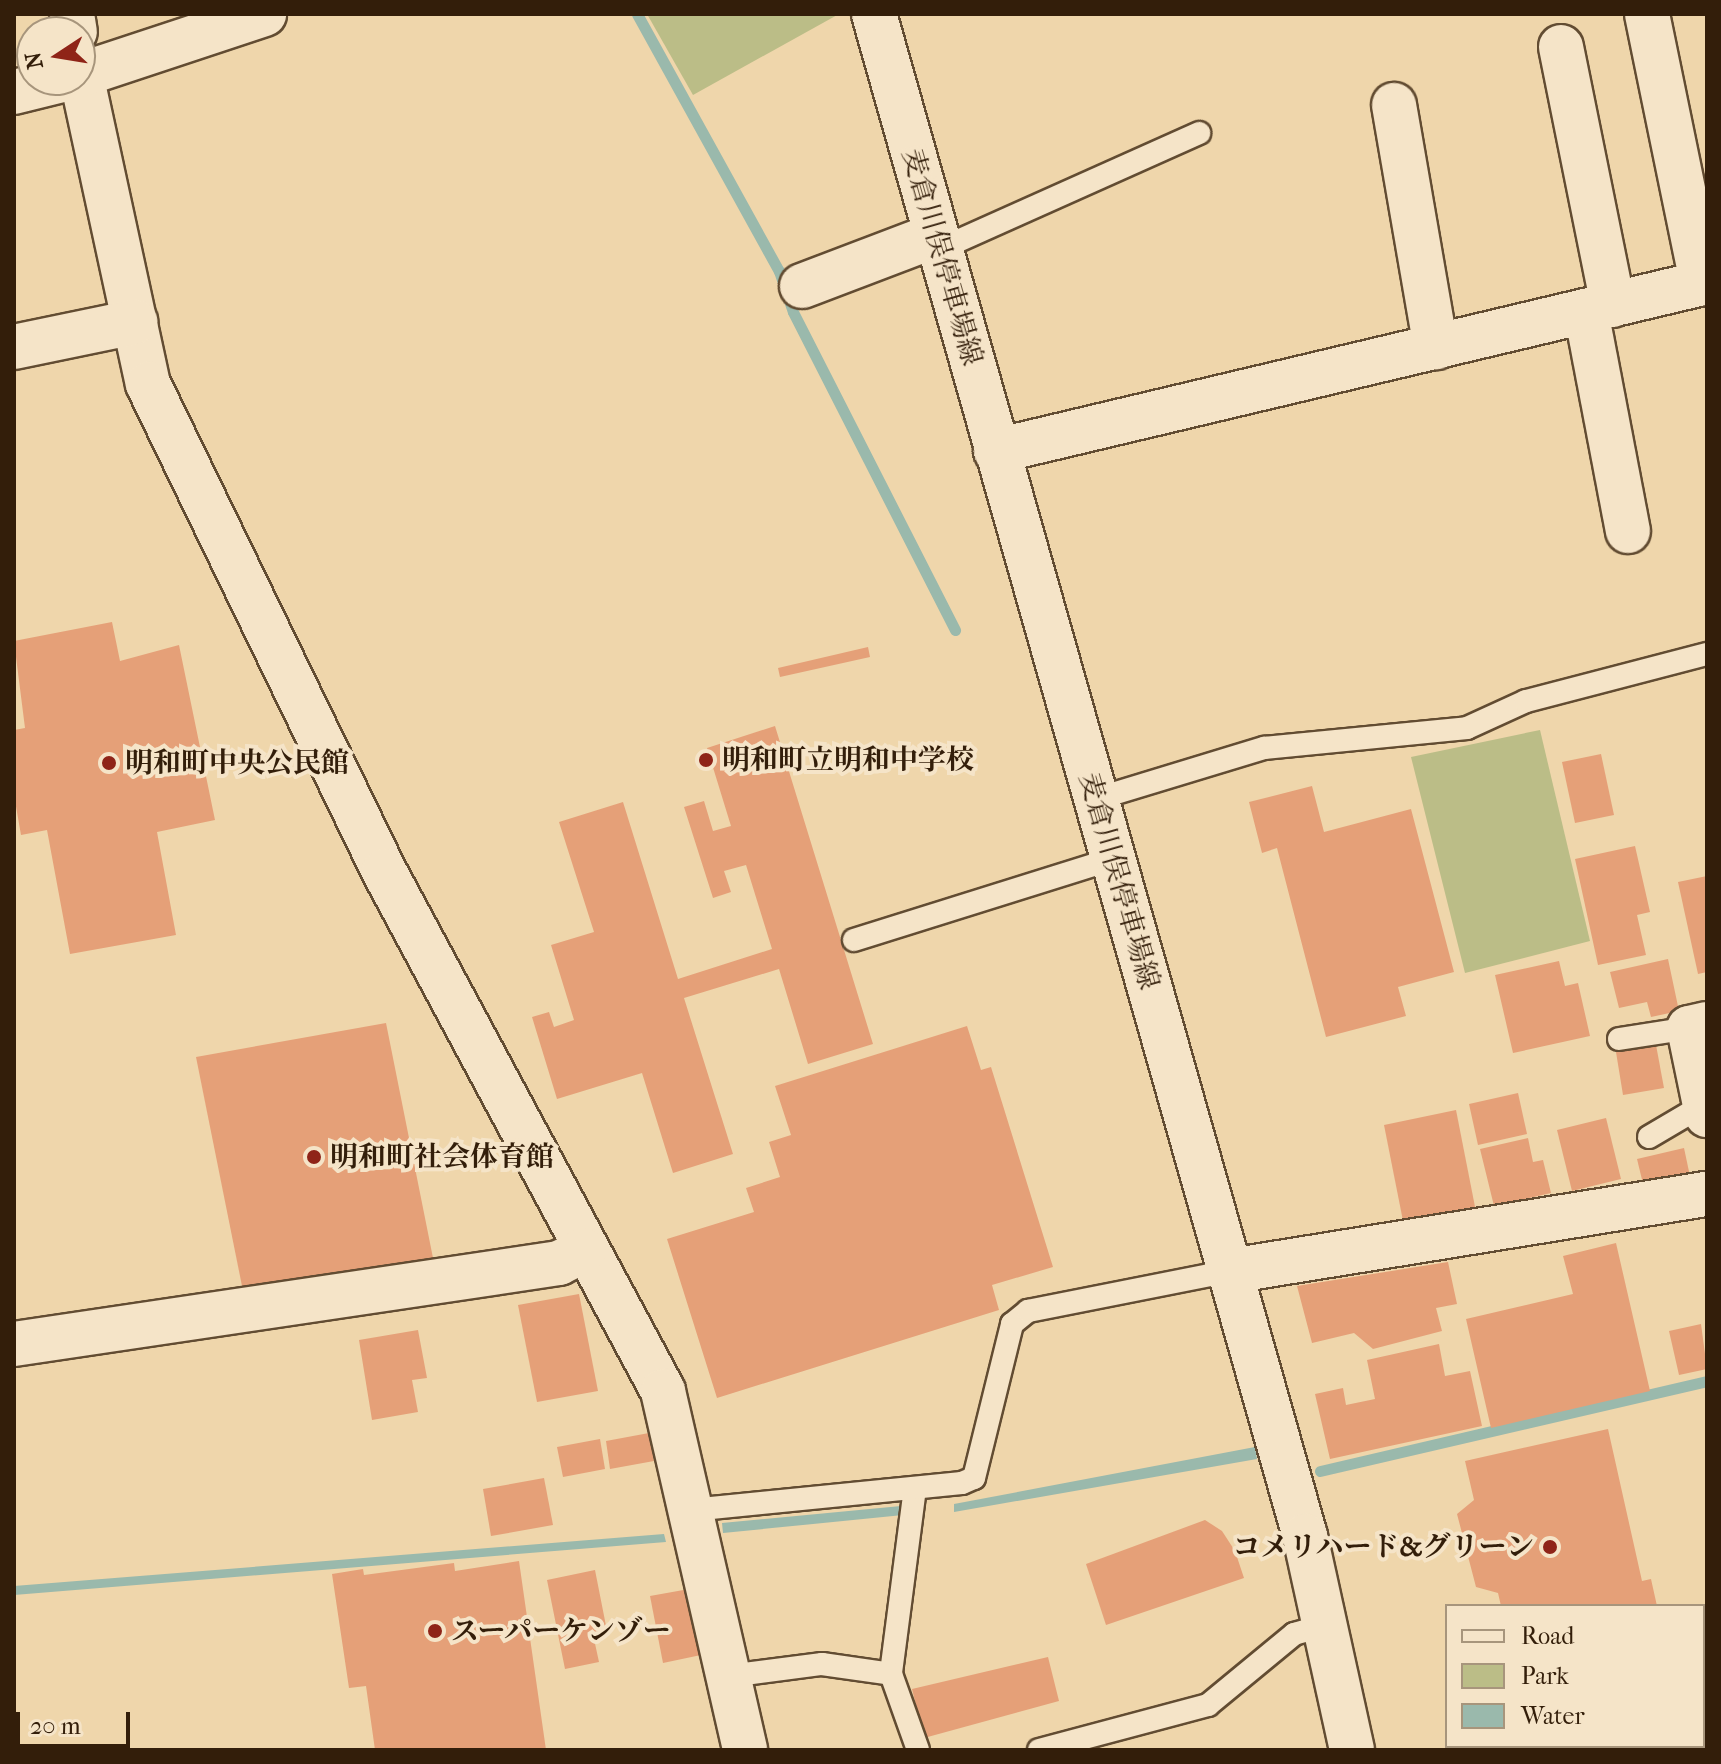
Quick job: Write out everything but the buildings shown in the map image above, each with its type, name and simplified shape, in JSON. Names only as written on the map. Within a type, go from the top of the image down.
[{"type":"street","points":[[96,68],[264,14]]},
{"type":"street","name":"麦倉川俣停車場線","points":[[874,14],[1328,1624],[1352,1750]]},
{"type":"street","points":[[996,451],[1705,283],[1647,14]]},
{"type":"street","points":[[1561,47],[1600,308],[1628,531]]},
{"type":"street","points":[[85,96],[148,384],[384,871],[584,1250],[663,1391],[745,1750]]},
{"type":"street","points":[[1394,105],[1436,347]]},
{"type":"street","points":[[802,286],[938,242]]},
{"type":"street","points":[[14,347],[135,322]]},
{"type":"street","points":[[1698,1026],[1706,1110]]},
{"type":"street","points":[[1230,1271],[1707,1194]]},
{"type":"street","points":[[14,1344],[559,1263],[584,1250]]},
{"type":"lane","points":[[938,242],[1199,133]]},
{"type":"lane","points":[[1096,799],[1264,748],[1467,728],[1526,701],[1707,654]]},
{"type":"lane","points":[[854,940],[1112,859]]},
{"type":"lane","points":[[1619,1039],[1698,1026]]},
{"type":"lane","points":[[1649,1137],[1706,1110]]},
{"type":"lane","points":[[691,1510],[915,1488],[974,1478],[1012,1324],[1028,1311],[1230,1271]]},
{"type":"lane","points":[[915,1488],[891,1674],[918,1750]]},
{"type":"lane","points":[[1039,1750],[1208,1705],[1294,1634],[1328,1624]]},
{"type":"lane","points":[[729,1676],[822,1664],[891,1674]]},
{"type":"green space","points":[[647,14],[839,14],[693,95]]},
{"type":"green space","points":[[1540,730],[1590,941],[1465,973],[1411,757]]},
{"type":"water","points":[[1255,1447],[1257,1459],[954,1512],[954,1504]]},
{"type":"water","points":[[901,1506],[903,1515],[723,1533],[722,1523]]},
{"type":"water","points":[[664,1534],[666,1542],[14,1595],[14,1586]]},
{"type":"waterway","points":[[637,14],[779,271],[793,312],[955,630]]},
{"type":"waterway","points":[[1320,1471],[1707,1381]]},
{"type":"place","name":"明和町立明和中学校","points":[[706,760]]},
{"type":"place","name":"明和町中央公民館","points":[[109,763]]},
{"type":"place","name":"明和町社会体育館","points":[[314,1157]]},
{"type":"place","name":"コメリハード&グリーン","points":[[1550,1547]]},
{"type":"place","name":"スーパーケンゾー","points":[[435,1631]]}]
